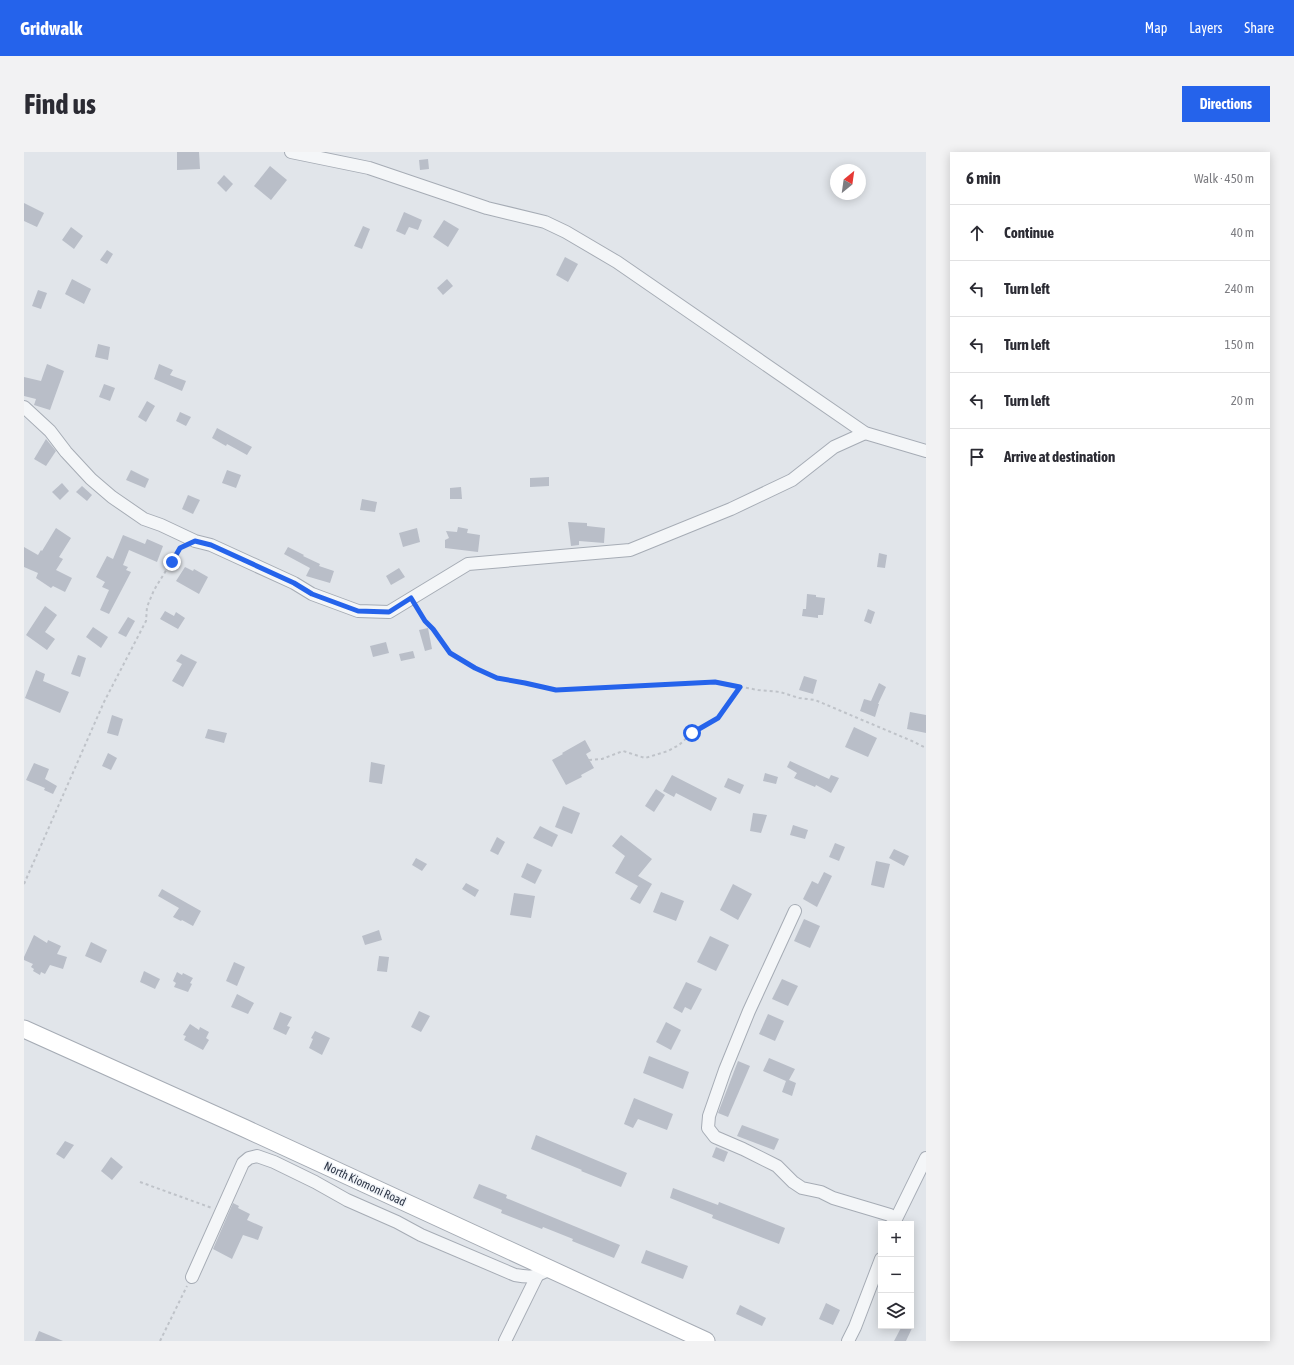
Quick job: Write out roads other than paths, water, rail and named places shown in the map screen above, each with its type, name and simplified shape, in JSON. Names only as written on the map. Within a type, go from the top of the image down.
[{"type":"main road","name":"North Kiomoni Road","points":[[24,1029],[244,1128],[543,1272],[706,1341]]},
{"type":"street","points":[[291,152],[369,168],[487,208],[545,222],[566,232],[617,262],[865,433],[926,451]]},
{"type":"street","points":[[24,407],[50,431],[66,452],[91,479],[112,497],[144,519],[161,525],[195,541],[211,545],[294,583],[312,594],[358,611],[389,612],[468,564],[630,550],[731,509],[792,480],[834,447],[865,433]]},
{"type":"street","points":[[795,911],[749,1011],[725,1070],[710,1116],[708,1128],[715,1138],[743,1149],[776,1166],[793,1182],[802,1188],[821,1192],[833,1198],[890,1215],[894,1221]]},
{"type":"street","points":[[192,1277],[243,1162],[249,1158],[257,1156],[274,1162],[347,1200],[397,1222],[420,1235],[515,1275],[529,1277],[543,1272]]},
{"type":"street","points":[[895,1221],[926,1158]]},
{"type":"street","points":[[848,1341],[855,1327],[878,1267]]},
{"type":"street","points":[[505,1341],[543,1272]]}]
